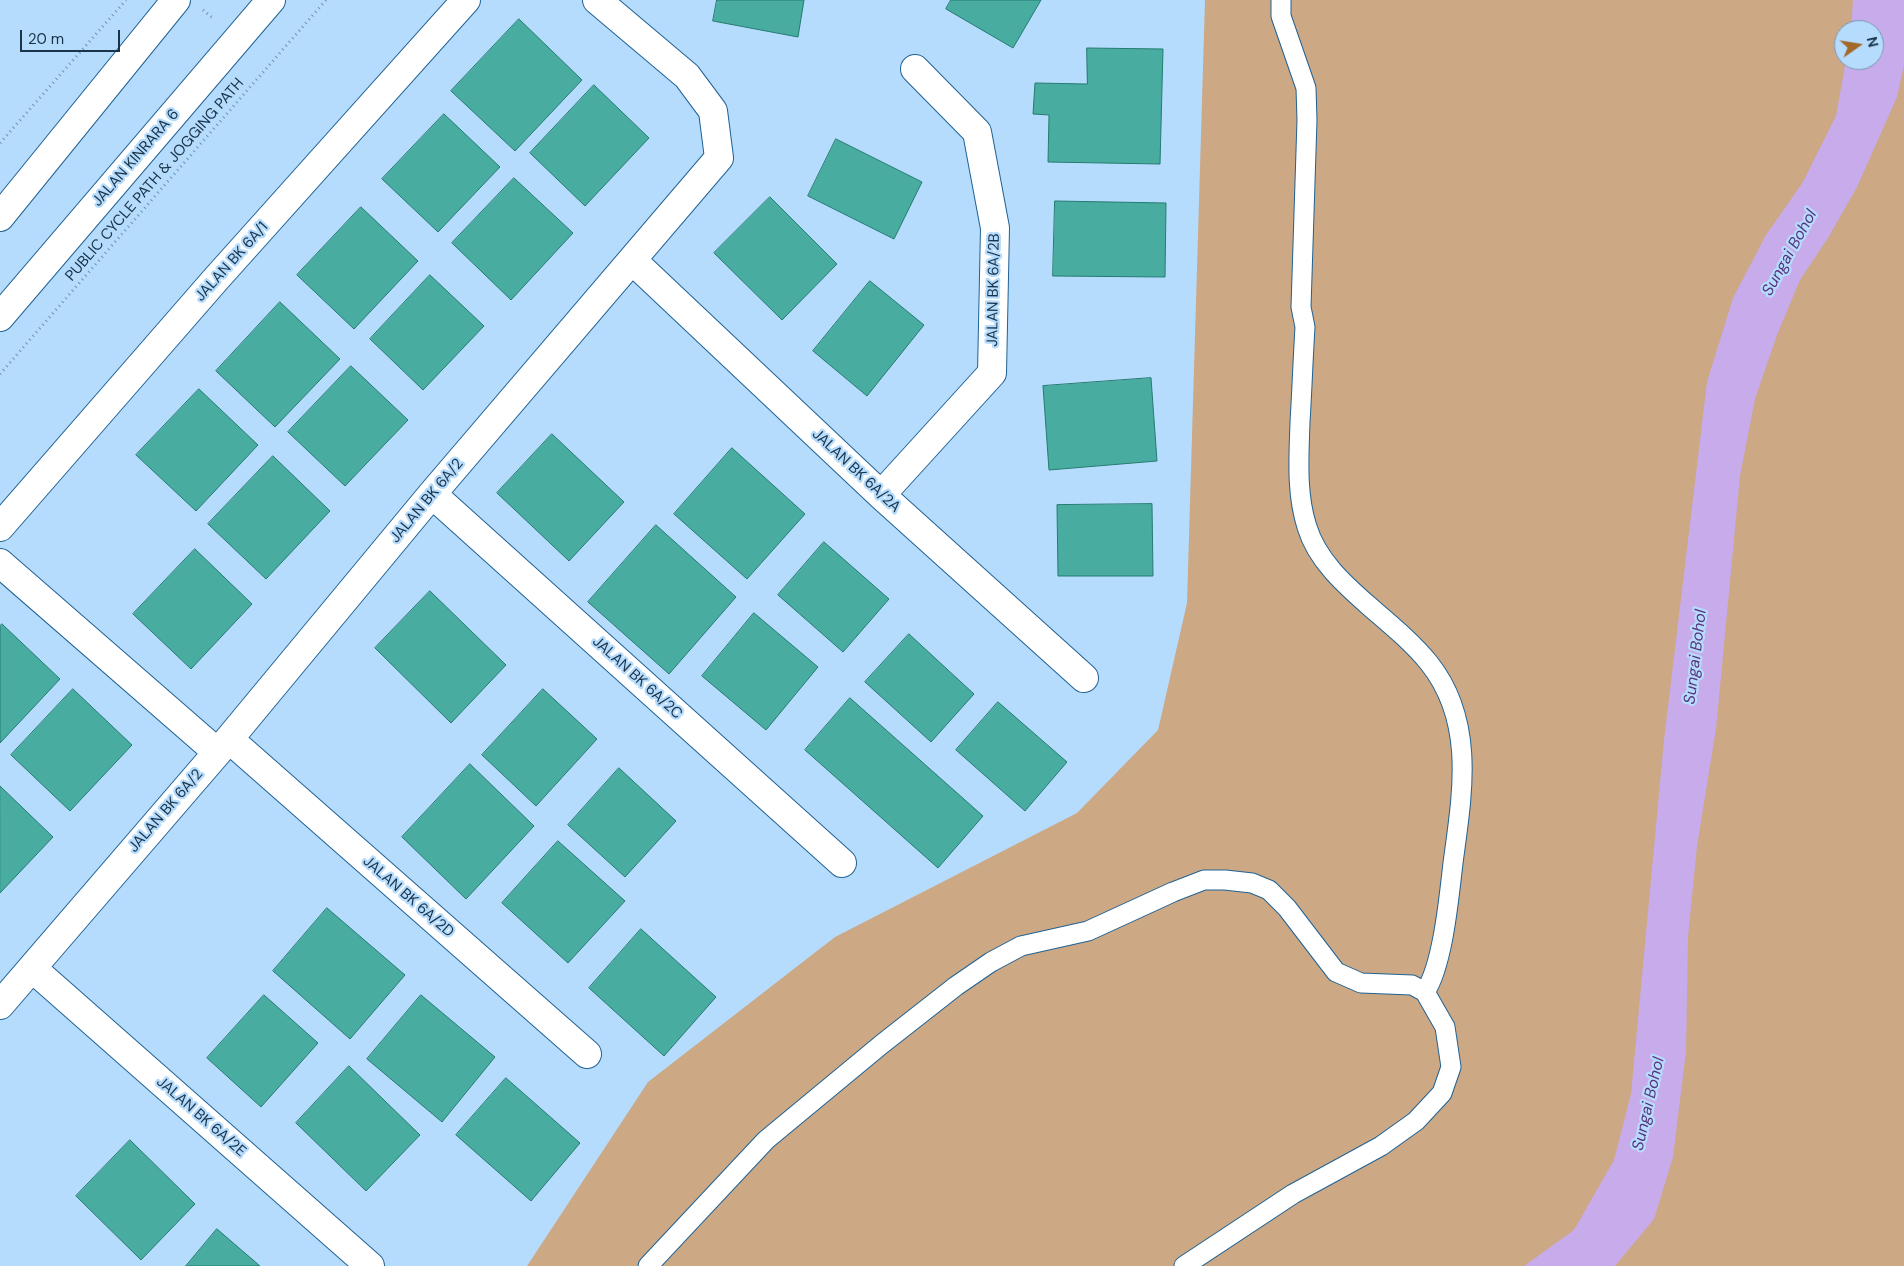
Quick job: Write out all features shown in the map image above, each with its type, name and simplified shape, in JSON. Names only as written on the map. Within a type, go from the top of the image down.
[{"type":"street","points":[[0,217],[176,0]]},
{"type":"street","name":"JALAN KINRARA 6","points":[[0,317],[272,0]]},
{"type":"street","name":"JALAN BK 6A/1","points":[[0,527],[216,279],[466,0]]},
{"type":"street","name":"JALAN BK 6A/2","points":[[0,1004],[223,746],[432,494],[719,158],[714,111],[687,76],[597,0]]},
{"type":"street","name":"JALAN BK 6A/2B","points":[[881,495],[992,372],[995,228],[976,132],[915,69]]},
{"type":"street","name":"JALAN BK 6A/2A","points":[[632,261],[881,495],[1084,678]]},
{"type":"street","name":"JALAN BK 6A/2C","points":[[432,494],[842,863]]},
{"type":"street","name":"JALAN BK 6A/2D","points":[[0,563],[223,746],[587,1054]]},
{"type":"street","name":"JALAN BK 6A/2E","points":[[32,968],[370,1266]]},
{"type":"lane","points":[[1281,0],[1281,16],[1306,88],[1307,120],[1301,307],[1305,327],[1298,464],[1302,505],[1307,528],[1318,551],[1336,577],[1405,638],[1430,664],[1446,690],[1458,724],[1463,748],[1461,800],[1448,906],[1437,965],[1432,982],[1425,992]]},
{"type":"lane","points":[[648,1266],[766,1140],[882,1044],[956,986],[991,962],[1020,946],[1088,932],[1173,892],[1204,880],[1252,883],[1269,890],[1303,928],[1336,972],[1361,983],[1412,985],[1425,992],[1445,1027],[1451,1067],[1442,1093],[1416,1121],[1381,1146],[1293,1194],[1184,1266]]},
{"type":"path","points":[[0,143],[126,0]]},
{"type":"path","name":"PUBLIC CYCLE PATH & JOGGING PATH","points":[[0,374],[326,0]]},
{"type":"shaded area","points":[[1205,0],[1904,0],[1904,1266],[527,1266],[648,1082],[835,937],[1077,813],[1158,730],[1187,603]]},
{"type":"water","name":"Sungai Bohol","points":[[1853,0],[1904,0],[1904,65],[1897,97],[1857,187],[1828,238],[1800,280],[1777,335],[1755,399],[1740,476],[1716,729],[1697,846],[1688,937],[1686,1051],[1673,1157],[1654,1219],[1615,1266],[1524,1266],[1574,1230],[1614,1160],[1631,1094],[1664,740],[1707,382],[1733,298],[1766,235],[1803,182],[1836,116],[1844,70],[1884,70],[1884,20],[1852,20]]},
{"type":"building","points":[[717,0],[804,0],[798,37],[713,21]]},
{"type":"building","points":[[951,0],[1041,0],[1013,48],[946,9]]},
{"type":"building","points":[[519,19],[582,80],[515,151],[451,91]]},
{"type":"building","points":[[1087,48],[1163,49],[1160,164],[1048,162],[1049,115],[1033,114],[1035,83],[1087,84]]},
{"type":"building","points":[[594,85],[649,138],[585,206],[530,153]]},
{"type":"building","points":[[444,114],[500,167],[438,232],[382,179]]},
{"type":"building","points":[[836,139],[922,182],[894,239],[808,196]]},
{"type":"building","points":[[514,178],[573,233],[511,300],[452,243]]},
{"type":"building","points":[[770,197],[837,264],[782,320],[714,253]]},
{"type":"building","points":[[1055,201],[1166,203],[1165,277],[1053,276]]},
{"type":"building","points":[[361,207],[418,261],[354,329],[297,275]]},
{"type":"building","points":[[430,275],[484,326],[423,390],[370,339]]},
{"type":"building","points":[[870,281],[924,325],[867,396],[813,351]]},
{"type":"building","points":[[280,302],[340,359],[275,427],[216,371]]},
{"type":"building","points":[[351,366],[408,420],[345,486],[288,432]]},
{"type":"building","points":[[1151,378],[1157,461],[1049,470],[1043,386]]},
{"type":"building","points":[[199,389],[258,445],[196,511],[136,455]]},
{"type":"building","points":[[552,434],[624,502],[569,561],[497,493]]},
{"type":"building","points":[[732,448],[805,514],[747,579],[674,514]]},
{"type":"building","points":[[273,456],[330,511],[266,579],[208,524]]},
{"type":"building","points":[[1152,504],[1153,576],[1058,576],[1057,505]]},
{"type":"building","points":[[656,525],[736,597],[669,674],[588,602]]},
{"type":"building","points":[[824,542],[889,599],[843,652],[778,595]]},
{"type":"building","points":[[195,549],[252,604],[191,669],[133,614]]},
{"type":"building","points":[[430,591],[506,665],[451,723],[375,648]]},
{"type":"building","points":[[754,613],[818,667],[766,730],[702,676]]},
{"type":"building","points":[[2,624],[60,679],[0,743],[0,626]]},
{"type":"building","points":[[909,634],[974,694],[931,742],[865,682]]},
{"type":"building","points":[[73,689],[132,745],[70,811],[11,755]]},
{"type":"building","points":[[543,689],[597,739],[536,806],[482,755]]},
{"type":"building","points":[[850,698],[983,816],[938,868],[805,750]]},
{"type":"building","points":[[998,702],[1067,762],[1025,811],[956,750]]},
{"type":"building","points":[[470,764],[534,826],[466,899],[402,837]]},
{"type":"building","points":[[619,768],[676,821],[625,877],[568,825]]},
{"type":"building","points":[[0,786],[53,837],[0,893]]},
{"type":"building","points":[[558,841],[625,901],[568,963],[502,903]]},
{"type":"building","points":[[327,908],[405,975],[350,1039],[273,971]]},
{"type":"building","points":[[641,929],[716,997],[664,1056],[589,988]]},
{"type":"building","points":[[264,995],[318,1043],[261,1107],[207,1058]]},
{"type":"building","points":[[421,995],[495,1057],[442,1122],[367,1059]]},
{"type":"building","points":[[349,1066],[420,1135],[366,1191],[296,1123]]},
{"type":"building","points":[[506,1078],[580,1143],[531,1201],[456,1135]]},
{"type":"building","points":[[130,1140],[195,1204],[141,1260],[76,1196]]},
{"type":"building","points":[[217,1229],[260,1266],[186,1266]]}]
